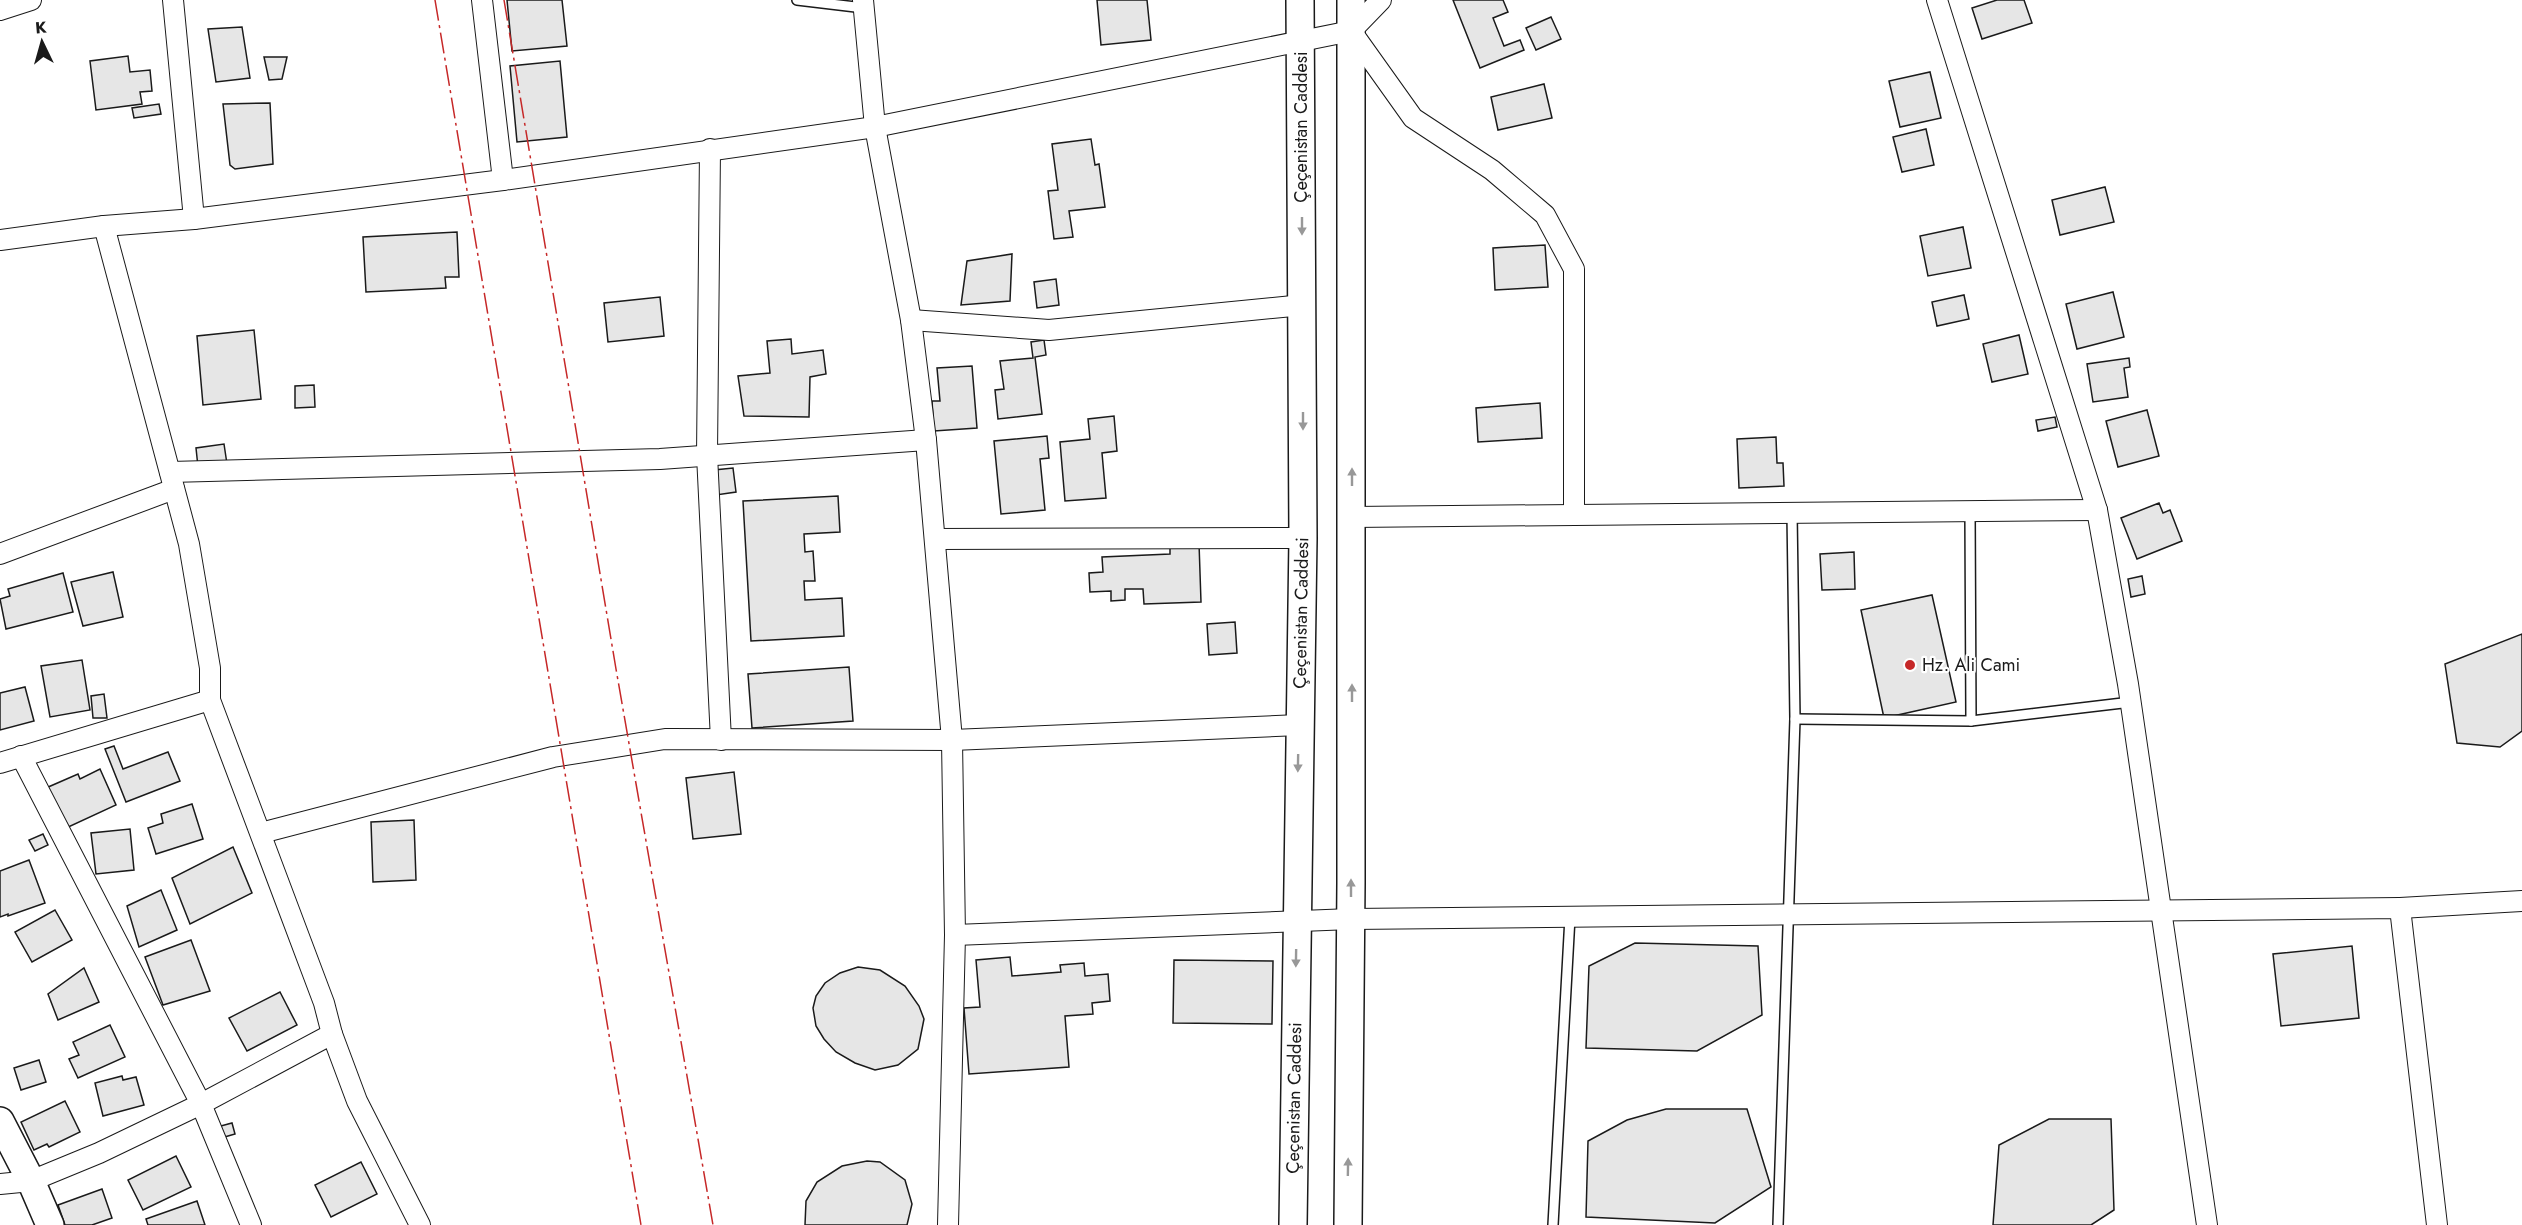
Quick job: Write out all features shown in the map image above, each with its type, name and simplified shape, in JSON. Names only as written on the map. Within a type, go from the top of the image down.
[{"type":"main road","name":"Çeçenistan Caddesi","points":[[1293,1225],[1303,538],[1300,0]]},
{"type":"main road","points":[[1348,1225],[1352,517],[1351,0]]},
{"type":"main road","points":[[0,1121],[31,1181],[50,1225]]},
{"type":"street","points":[[0,10],[31,0]]},
{"type":"street","points":[[173,0],[194,219]]},
{"type":"street","points":[[482,0],[503,180]]},
{"type":"street","points":[[0,240],[104,226],[194,219],[503,180],[875,127],[1351,31],[1381,0]]},
{"type":"street","points":[[1937,0],[2097,510],[2131,702],[2207,1225]]},
{"type":"street","points":[[864,4],[875,127],[911,320],[926,440],[951,740],[955,934],[948,1225]]},
{"type":"street","points":[[1351,31],[1413,118],[1492,170],[1545,215],[1574,269],[1574,515]]},
{"type":"street","points":[[710,149],[707,455],[721,740]]},
{"type":"street","points":[[104,226],[189,544],[210,668],[210,700],[324,1003],[332,1034],[357,1101],[420,1225]]},
{"type":"street","points":[[911,320],[1049,330],[1303,305]]},
{"type":"street","points":[[0,554],[172,481],[660,459],[926,440]]},
{"type":"street","points":[[1352,517],[2097,510]]},
{"type":"street","points":[[935,539],[1303,538]]},
{"type":"street","points":[[0,763],[210,700]]},
{"type":"street","points":[[261,833],[553,757],[665,739],[951,740],[1299,725]]},
{"type":"street","points":[[21,756],[201,1104],[251,1225]]},
{"type":"street","points":[[955,934],[1351,919],[2160,912],[2400,908],[2522,901]]},
{"type":"street","points":[[2400,908],[2437,1225]]},
{"type":"street","points":[[0,1184],[31,1181],[99,1153],[201,1104],[332,1034]]},
{"type":"lane","points":[[797,0],[864,4]]},
{"type":"lane","points":[[1970,511],[1971,721]]},
{"type":"lane","points":[[1778,1225],[1795,719],[1792,513]]},
{"type":"lane","points":[[1795,719],[1971,721],[2131,702]]},
{"type":"lane","points":[[1553,1225],[1570,917]]},
{"type":"building","points":[[507,0],[562,0],[567,46],[512,51]]},
{"type":"building","points":[[1097,0],[1147,0],[1151,40],[1101,45]]},
{"type":"building","points":[[1453,0],[1503,0],[1508,12],[1493,18],[1504,46],[1520,40],[1524,50],[1480,68]]},
{"type":"building","points":[[1997,0],[2024,0],[2032,23],[1982,39],[1972,8]]},
{"type":"building","points":[[1551,17],[1561,39],[1536,50],[1526,28]]},
{"type":"building","points":[[242,27],[250,78],[216,82],[208,29]]},
{"type":"building","points":[[128,56],[130,72],[150,70],[152,91],[140,92],[142,104],[96,110],[90,61]]},
{"type":"building","points":[[264,57],[287,57],[282,79],[269,80]]},
{"type":"building","points":[[560,61],[567,137],[517,142],[510,66]]},
{"type":"building","points":[[1930,72],[1941,118],[1900,127],[1889,81]]},
{"type":"building","points":[[1544,84],[1552,118],[1498,130],[1491,97]]},
{"type":"building","points":[[270,103],[273,164],[235,169],[230,165],[223,104]]},
{"type":"building","points":[[159,104],[161,114],[134,118],[132,108]]},
{"type":"building","points":[[1926,129],[1934,165],[1902,172],[1893,137]]},
{"type":"building","points":[[1091,139],[1095,165],[1099,164],[1105,207],[1069,211],[1073,237],[1054,239],[1048,191],[1058,190],[1052,144]]},
{"type":"building","points":[[2105,187],[2114,222],[2060,235],[2052,200]]},
{"type":"building","points":[[1963,227],[1971,268],[1928,276],[1920,236]]},
{"type":"building","points":[[457,232],[459,277],[445,277],[446,288],[366,292],[363,237]]},
{"type":"building","points":[[1545,245],[1548,287],[1495,290],[1493,248]]},
{"type":"building","points":[[1012,254],[1010,301],[961,305],[967,261]]},
{"type":"building","points":[[1056,279],[1059,305],[1037,308],[1034,282]]},
{"type":"building","points":[[2113,292],[2124,337],[2077,349],[2066,304]]},
{"type":"building","points":[[1964,295],[1969,319],[1937,326],[1932,302]]},
{"type":"building","points":[[660,297],[664,336],[608,342],[604,303]]},
{"type":"building","points":[[254,330],[261,399],[203,405],[197,336]]},
{"type":"building","points":[[2019,335],[2028,374],[1992,382],[1983,344]]},
{"type":"building","points":[[791,339],[792,354],[823,350],[826,374],[810,377],[809,417],[744,416],[738,376],[770,373],[767,341]]},
{"type":"building","points":[[1044,340],[1046,355],[1035,357],[1042,414],[998,419],[995,390],[1004,389],[1000,361],[1033,358],[1031,342]]},
{"type":"building","points":[[2129,358],[2130,367],[2124,368],[2128,397],[2093,402],[2087,364]]},
{"type":"building","points":[[972,366],[977,428],[934,431],[932,401],[940,401],[937,368]]},
{"type":"building","points":[[314,385],[315,407],[295,408],[295,386]]},
{"type":"building","points":[[1540,403],[1542,438],[1478,442],[1476,408]]},
{"type":"building","points":[[2147,410],[2159,456],[2118,467],[2106,421]]},
{"type":"building","points":[[1114,416],[1117,451],[1102,453],[1106,498],[1065,501],[1060,442],[1090,439],[1088,419]]},
{"type":"building","points":[[2055,417],[2057,427],[2038,431],[2036,420]]},
{"type":"building","points":[[1047,436],[1049,458],[1040,459],[1045,510],[1001,514],[994,441]]},
{"type":"building","points":[[1776,437],[1777,463],[1783,463],[1784,486],[1739,488],[1737,439]]},
{"type":"building","points":[[224,444],[227,464],[198,467],[196,448]]},
{"type":"building","points":[[733,468],[736,492],[716,495],[714,470]]},
{"type":"building","points":[[838,496],[840,532],[804,534],[805,552],[813,551],[815,581],[804,581],[805,600],[842,598],[844,636],[751,641],[743,501]]},
{"type":"building","points":[[2159,503],[2163,513],[2170,510],[2182,541],[2137,559],[2121,518]]},
{"type":"building","points":[[1199,543],[1201,602],[1144,604],[1143,589],[1125,589],[1125,600],[1111,601],[1111,591],[1090,592],[1089,573],[1103,572],[1102,557],[1170,554],[1170,544]]},
{"type":"building","points":[[1854,552],[1855,589],[1822,590],[1820,554]]},
{"type":"building","points":[[113,572],[123,617],[83,626],[71,582]]},
{"type":"building","points":[[63,573],[73,612],[6,629],[0,599],[10,596],[8,589]]},
{"type":"building","points":[[2142,576],[2145,594],[2131,597],[2128,579]]},
{"type":"building","name":"Hz. Ali Cami","points":[[1932,595],[1956,702],[1884,718],[1861,610]]},
{"type":"building","points":[[1235,622],[1237,653],[1209,655],[1207,624]]},
{"type":"building","points":[[2522,634],[2522,731],[2500,747],[2457,743],[2445,664]]},
{"type":"building","points":[[82,660],[90,710],[50,717],[41,666]]},
{"type":"building","points":[[849,667],[853,721],[752,728],[748,674]]},
{"type":"building","points":[[25,687],[34,721],[0,730],[0,693]]},
{"type":"building","points":[[104,694],[107,718],[93,718],[91,696]]},
{"type":"building","points":[[114,746],[123,769],[168,752],[180,781],[126,802],[105,749]]},
{"type":"building","points":[[100,769],[116,805],[64,829],[46,788],[78,774],[80,779]]},
{"type":"building","points":[[734,772],[741,834],[693,839],[686,778]]},
{"type":"building","points":[[192,804],[203,839],[156,854],[148,828],[163,823],[161,814]]},
{"type":"building","points":[[414,820],[416,880],[373,882],[371,822]]},
{"type":"building","points":[[130,829],[134,870],[96,874],[91,833]]},
{"type":"building","points":[[43,834],[48,845],[35,851],[29,840]]},
{"type":"building","points":[[233,847],[252,893],[190,924],[172,878]]},
{"type":"building","points":[[29,860],[45,903],[0,917],[0,871]]},
{"type":"building","points":[[161,890],[177,930],[139,947],[127,906]]},
{"type":"building","points":[[55,910],[72,940],[32,962],[15,932]]},
{"type":"building","points":[[191,940],[210,991],[163,1005],[145,957]]},
{"type":"building","points":[[1635,943],[1758,946],[1762,1015],[1697,1051],[1586,1048],[1589,966]]},
{"type":"building","points":[[2352,946],[2359,1018],[2281,1026],[2273,954]]},
{"type":"building","points":[[1010,957],[1012,976],[1061,972],[1060,965],[1084,963],[1085,976],[1108,974],[1110,1001],[1092,1003],[1093,1014],[1065,1016],[1069,1067],[969,1074],[964,1008],[980,1007],[976,960]]},
{"type":"building","points":[[1174,960],[1273,961],[1272,1024],[1173,1023]]},
{"type":"building","points":[[858,967],[880,970],[905,986],[919,1006],[924,1019],[918,1049],[898,1065],[875,1070],[855,1063],[836,1052],[816,1026],[813,1008],[816,996],[825,983],[840,973]]},
{"type":"building","points":[[84,968],[99,1002],[58,1020],[48,994]]},
{"type":"building","points":[[280,992],[297,1025],[247,1051],[229,1018]]},
{"type":"building","points":[[110,1025],[125,1057],[78,1078],[69,1059],[79,1055],[73,1042]]},
{"type":"building","points":[[39,1060],[46,1082],[21,1090],[14,1068]]},
{"type":"building","points":[[122,1076],[123,1080],[136,1077],[144,1105],[103,1116],[95,1083]]},
{"type":"building","points":[[65,1101],[80,1132],[49,1147],[47,1144],[34,1150],[21,1122]]},
{"type":"building","points":[[1666,1109],[1747,1109],[1771,1187],[1715,1223],[1586,1217],[1588,1141],[1627,1120]]},
{"type":"building","points":[[2049,1119],[2111,1119],[2114,1210],[2091,1225],[1993,1225],[1999,1145]]},
{"type":"building","points":[[232,1123],[235,1134],[221,1138],[217,1127]]},
{"type":"building","points":[[176,1156],[191,1187],[143,1210],[128,1180]]},
{"type":"building","points":[[867,1161],[880,1162],[905,1180],[912,1204],[907,1225],[805,1225],[806,1201],[817,1182],[842,1166]]},
{"type":"building","points":[[361,1162],[377,1194],[331,1217],[315,1185]]},
{"type":"building","points":[[102,1189],[112,1218],[92,1225],[65,1225],[58,1205]]},
{"type":"building","points":[[197,1201],[205,1225],[148,1225],[146,1219]]},
{"type":"power","points":[[435,0],[641,1225]]},
{"type":"power","points":[[504,0],[616,669],[713,1225]]},
{"type":"place","name":"Hz. Ali Cami","points":[[1910,665]]}]
